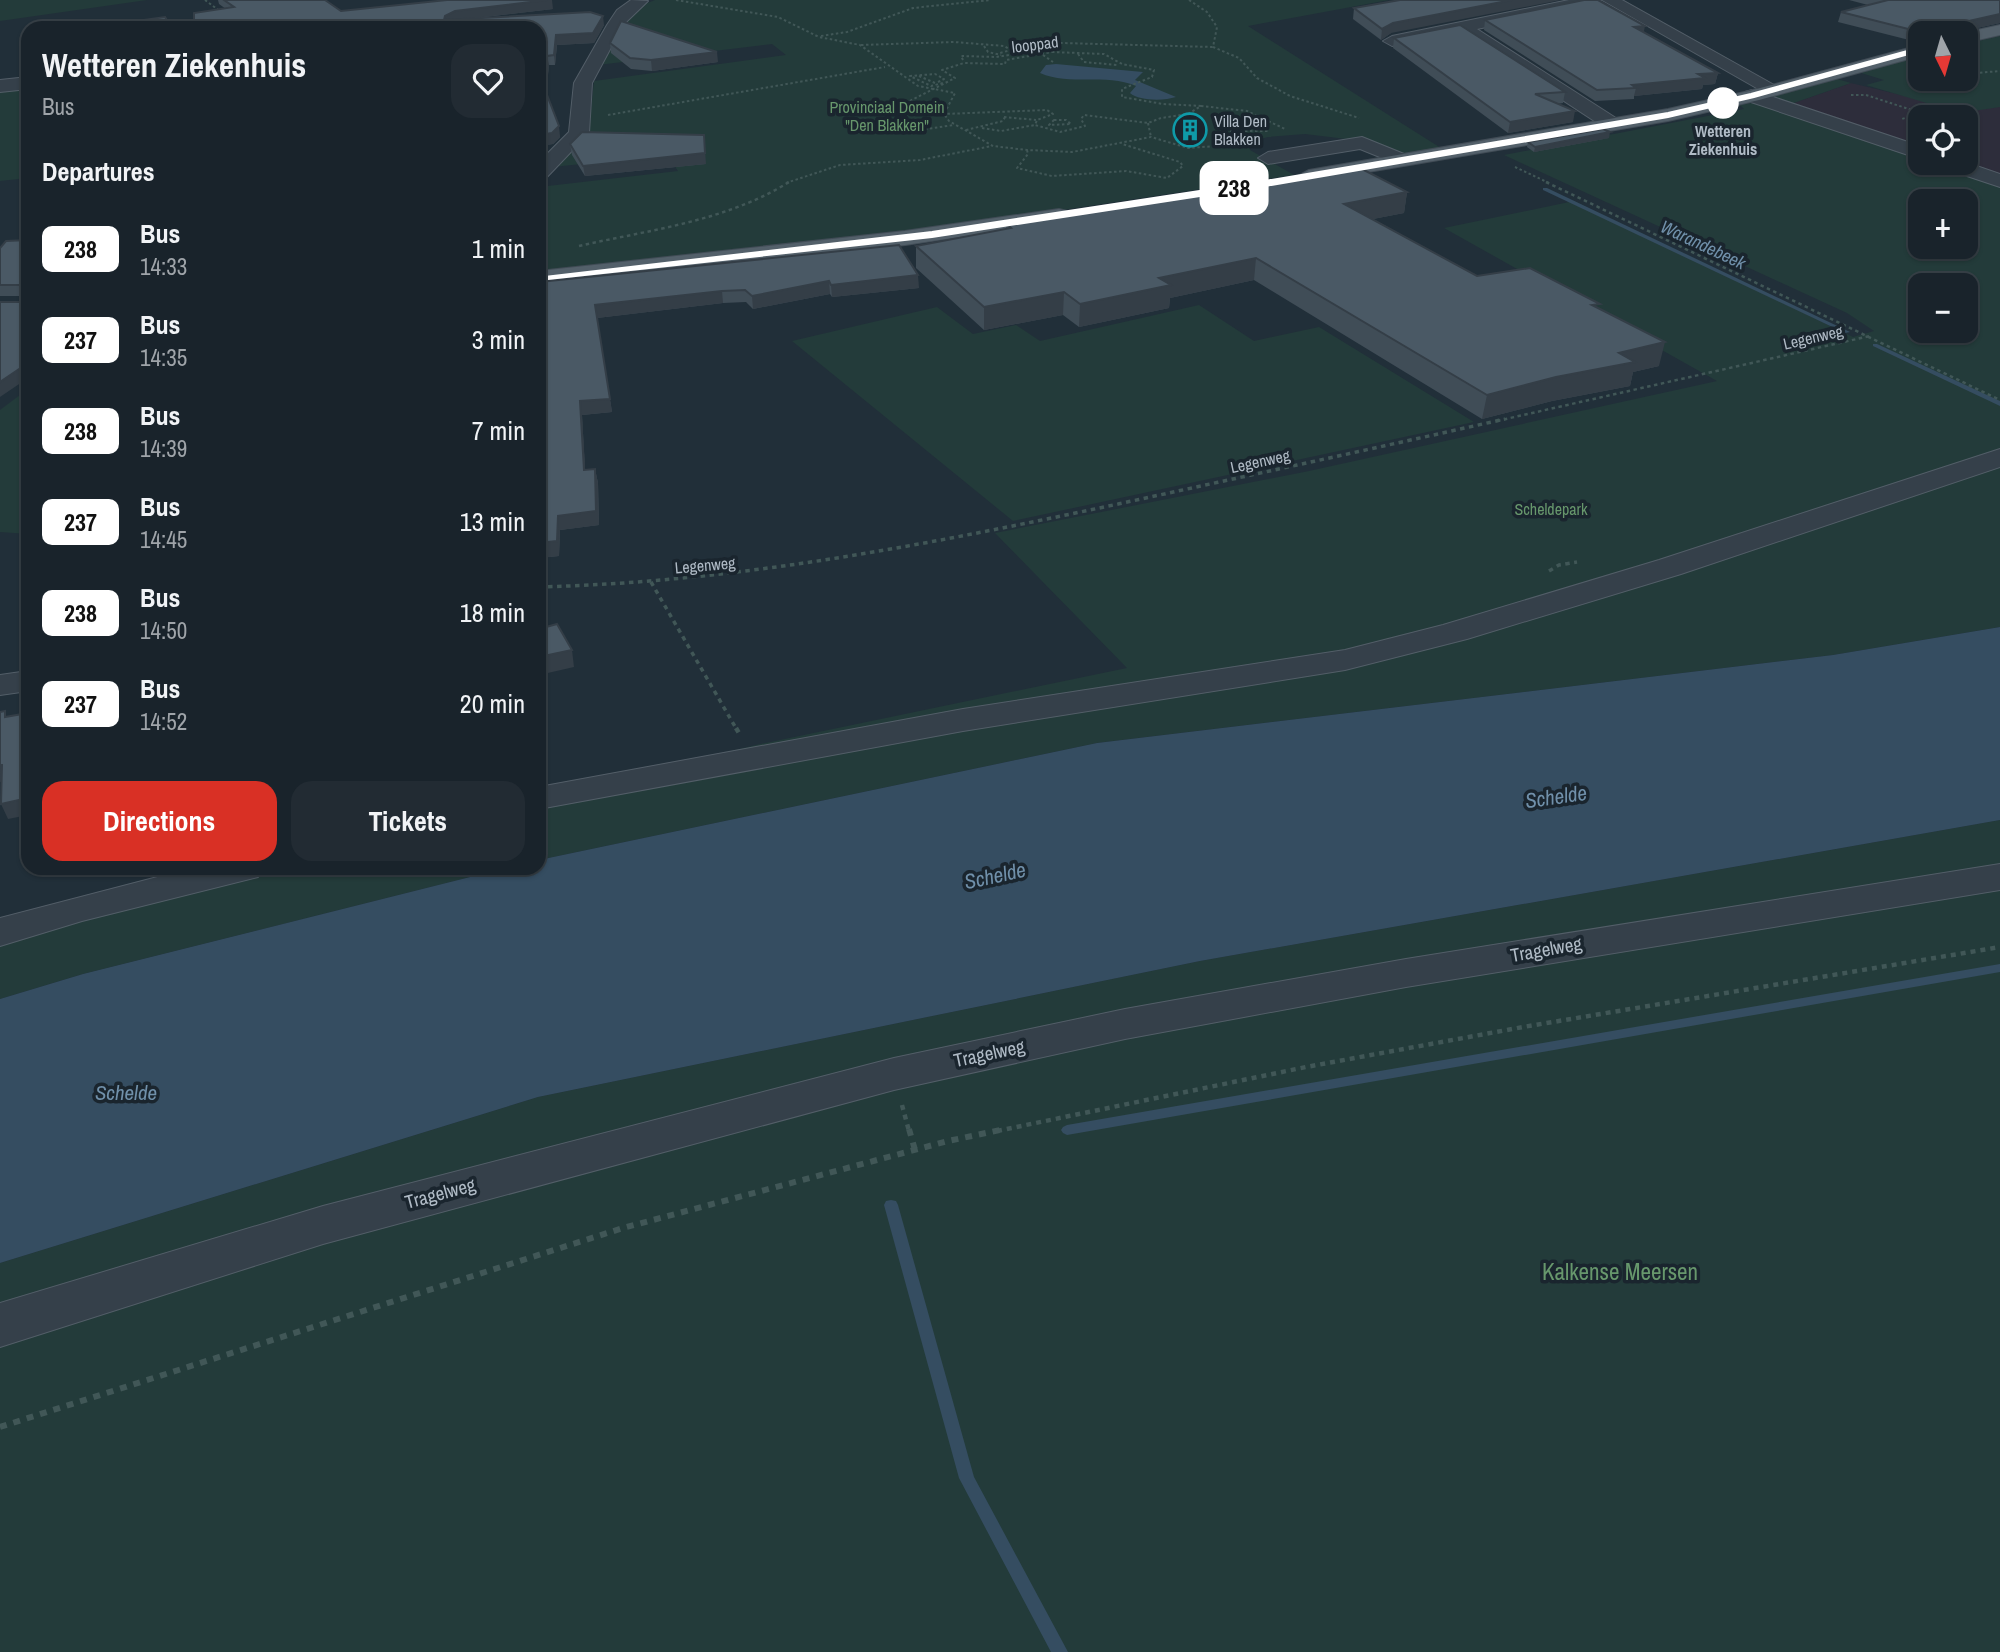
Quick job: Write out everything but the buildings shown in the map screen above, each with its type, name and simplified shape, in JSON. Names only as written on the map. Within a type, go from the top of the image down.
[{"type":"main road","points":[[1978,35],[2000,30]]},
{"type":"main road","points":[[1296,178],[1612,124],[1752,96],[1908,53]]},
{"type":"main road","points":[[546,277],[905,238],[1083,212]]},
{"type":"street","points":[[1392,41],[1593,0]]},
{"type":"street","points":[[1610,0],[1774,90]]},
{"type":"street","points":[[546,166],[579,133],[583,83],[623,13],[639,1]]},
{"type":"street","points":[[602,13],[623,13]]},
{"type":"street","points":[[1462,27],[1612,124]]},
{"type":"street","points":[[0,86],[21,84]]},
{"type":"street","points":[[1752,96],[1908,149]]},
{"type":"street","points":[[1261,151],[1362,143],[1402,160]]},
{"type":"street","points":[[1261,151],[1296,178]]},
{"type":"street","points":[[1978,174],[2000,181]]},
{"type":"street","points":[[546,797],[963,720],[1345,660],[1455,632],[1658,571],[2000,458]]},
{"type":"street","points":[[0,685],[21,682]]},
{"type":"street","points":[[0,932],[73,910],[216,875]]},
{"type":"street","name":"Tragelweg","points":[[0,1325],[323,1225],[894,1073],[1125,1024],[1406,973],[1682,926],[2000,877]]},
{"type":"path","points":[[205,0],[224,14]]},
{"type":"path","points":[[676,0],[680,3],[778,17],[819,37],[860,45],[954,42],[1004,46],[1034,55]]},
{"type":"path","points":[[819,37],[847,32],[913,8],[990,0]]},
{"type":"path","points":[[1189,0],[1207,12],[1217,27],[1213,47]]},
{"type":"path","points":[[1052,52],[1051,47],[1061,43],[1213,47],[1242,59],[1253,68],[1257,78],[1290,96],[1360,119],[1353,125],[1362,143]]},
{"type":"path","points":[[860,45],[886,66],[918,86],[955,93],[944,114]]},
{"type":"path","points":[[984,46],[988,52],[1001,55],[1006,61]]},
{"type":"path","points":[[1001,55],[1011,50]]},
{"type":"path","name":"looppad","points":[[953,64],[1005,64],[1006,61],[1052,52],[1104,54],[1122,64],[1154,70],[1156,74],[1122,89],[1122,97],[1202,105]]},
{"type":"path","points":[[963,60],[961,56],[1021,53]]},
{"type":"path","points":[[1078,54],[1084,62],[1122,64]]},
{"type":"path","points":[[1043,55],[1053,62]]},
{"type":"path","points":[[953,64],[948,62],[1006,61]]},
{"type":"path","points":[[953,64],[942,70],[955,78],[896,108],[944,114],[1047,110],[1053,114],[1037,120],[1005,117],[998,113]]},
{"type":"path","points":[[582,120],[886,66]]},
{"type":"path","points":[[1978,73],[2000,72]]},
{"type":"path","points":[[935,74],[944,79],[921,83],[911,76],[919,76],[935,74]]},
{"type":"path","points":[[919,76],[944,83]]},
{"type":"path","points":[[1803,82],[1861,97],[1866,95],[1921,113],[1891,122]]},
{"type":"path","points":[[1058,125],[1084,116],[1105,114],[1148,123],[1158,118],[1178,118],[1194,114],[1202,105],[1266,116],[1287,131],[1230,131]]},
{"type":"path","points":[[944,114],[955,125],[993,146]]},
{"type":"path","points":[[1049,116],[1054,120]]},
{"type":"path","points":[[966,130],[1003,121],[1005,117]]},
{"type":"path","points":[[1036,126],[1061,132],[1085,125],[1081,119]]},
{"type":"path","points":[[1036,126],[1037,120]]},
{"type":"path","points":[[982,128],[1001,131],[1036,126],[1054,120],[1070,123]]},
{"type":"path","points":[[1058,125],[1063,120]]},
{"type":"path","points":[[1049,123],[1072,130]]},
{"type":"path","points":[[1066,126],[1070,123]]},
{"type":"path","points":[[1148,123],[1151,137]]},
{"type":"path","points":[[920,130],[955,125]]},
{"type":"path","points":[[575,247],[647,228],[703,218],[763,198],[793,179],[840,165],[920,160],[993,146],[1072,152],[1151,137],[1170,145],[1188,148],[1261,151]]},
{"type":"path","points":[[1027,150],[1028,155],[1017,168],[1052,176],[1126,171],[1167,178],[1183,166],[1181,162],[1121,144]]},
{"type":"path","points":[[1477,148],[2000,400]]},
{"type":"path","name":"Legenweg","points":[[546,587],[651,582],[845,560],[1439,435],[1870,337]]},
{"type":"path","points":[[651,582],[753,757]]},
{"type":"path","points":[[0,1427],[623,1228],[915,1150],[1319,1065],[2000,947]]},
{"type":"path","points":[[894,1073],[915,1150]]},
{"type":"shaded area","points":[[1851,83],[1909,97],[2000,107],[2000,185],[1971,175],[1978,175],[1978,105],[1908,105],[1908,152],[1788,105]]},
{"type":"green space","points":[[0,0],[147,0],[0,21]]},
{"type":"green space","name":"Provinciaal Domein \"Den Blakken\"","points":[[655,0],[1389,0],[1248,26],[1444,150],[1400,154],[1363,141],[1305,134],[1268,137],[1249,142],[1250,150],[1294,175],[982,222],[546,270],[546,186],[678,171],[667,155],[553,167],[589,131],[594,81],[786,55],[772,44],[598,65],[628,11]]},
{"type":"green space","points":[[2000,36],[2000,107],[1978,110],[1978,105],[1933,105],[1866,85],[1884,80],[1861,73],[1908,59],[1908,91],[1978,91],[1978,41]]},
{"type":"green space","points":[[1837,79],[1851,83],[1788,105],[1768,98]]},
{"type":"green space","points":[[21,88],[21,179],[0,181],[0,90]]},
{"type":"green space","name":"Scheldepark","points":[[1758,102],[1908,153],[1908,175],[1971,175],[2000,185],[2000,627],[1833,655],[1097,743],[546,859],[546,791],[615,779],[756,745],[1127,668],[995,533],[1309,471],[1717,381],[1444,228],[1574,201],[1853,337],[1874,331],[1847,313],[1504,155],[1744,109],[1740,105]]},
{"type":"green space","points":[[1199,305],[1254,341],[1319,327],[1474,422],[1013,521],[792,341],[937,307],[973,334],[1016,325],[1040,341]]},
{"type":"green space","points":[[21,394],[21,534],[0,532],[0,410]]},
{"type":"green space","name":"Kalkense Meersen","points":[[2000,820],[2000,1652],[0,1652],[0,1263],[538,1097],[1200,961]]},
{"type":"green space","points":[[200,875],[478,875],[83,974],[0,999],[0,930]]},
{"type":"water","points":[[1046,65],[1143,72],[1135,80],[1176,97],[1145,99],[1130,93],[1136,86],[1124,82],[1063,79],[1040,73]]},
{"type":"water","name":"Schelde","points":[[2000,627],[2000,820],[1200,961],[538,1097],[0,1263],[0,999],[83,974],[478,875],[546,875],[546,859],[1097,743],[1833,655]]},
{"type":"waterway","name":"Warandebeek","points":[[1545,189],[1847,332]]},
{"type":"waterway","name":"Warandebeek","points":[[1875,345],[2000,404]]},
{"type":"waterway","points":[[1067,1130],[2000,968]]},
{"type":"waterway","points":[[891,1205],[967,1478],[1060,1652]]},
{"type":"bus line","name":"238","points":[[546,277],[988,227],[1265,183],[1668,115],[1752,96],[1908,53]]},
{"type":"place","name":"Wetteren Ziekenhuis","points":[[1723,103]]},
{"type":"place","name":"Villa Den Blakken","points":[[1190,130]]}]
